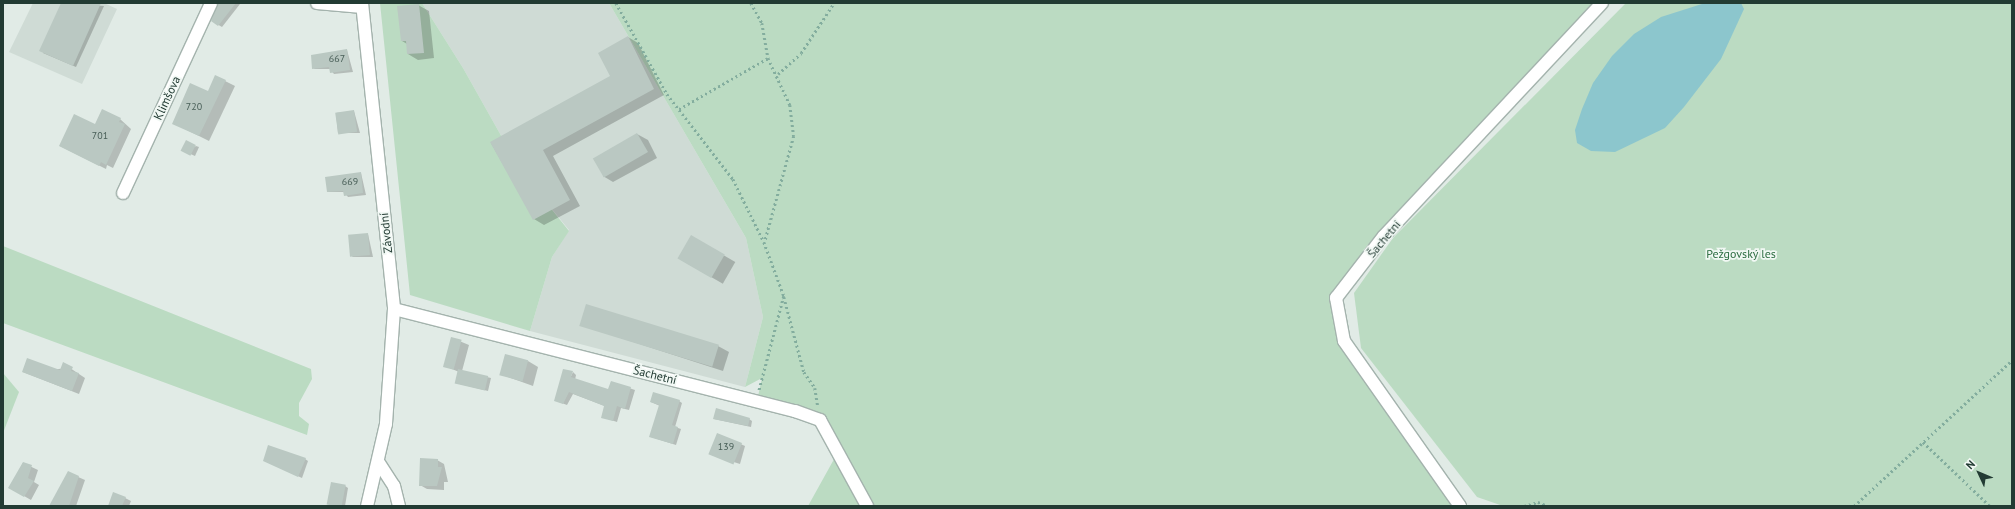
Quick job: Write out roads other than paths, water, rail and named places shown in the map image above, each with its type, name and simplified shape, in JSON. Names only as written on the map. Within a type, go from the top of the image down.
[{"type":"street","name":"Klimšova","points":[[123,194],[210,3]]},
{"type":"street","points":[[316,3],[362,5]]},
{"type":"street","name":"Šachetní","points":[[1460,506],[1344,342],[1336,298],[1384,236],[1602,3]]},
{"type":"street","name":"Závodní","points":[[362,5],[394,309],[390,387],[379,463],[367,506]]},
{"type":"street","name":"Šachetní","points":[[394,309],[756,401],[820,420],[867,506]]},
{"type":"street","points":[[379,463],[394,486],[399,506]]},
{"type":"water","points":[[1705,3],[1741,3],[1744,9],[1721,59],[1684,107],[1665,128],[1615,152],[1591,151],[1577,143],[1575,130],[1582,109],[1593,83],[1612,56],[1634,34],[1661,17]]},
{"type":"park label","name":"Pežgovský les","points":[[1741,254]]}]
